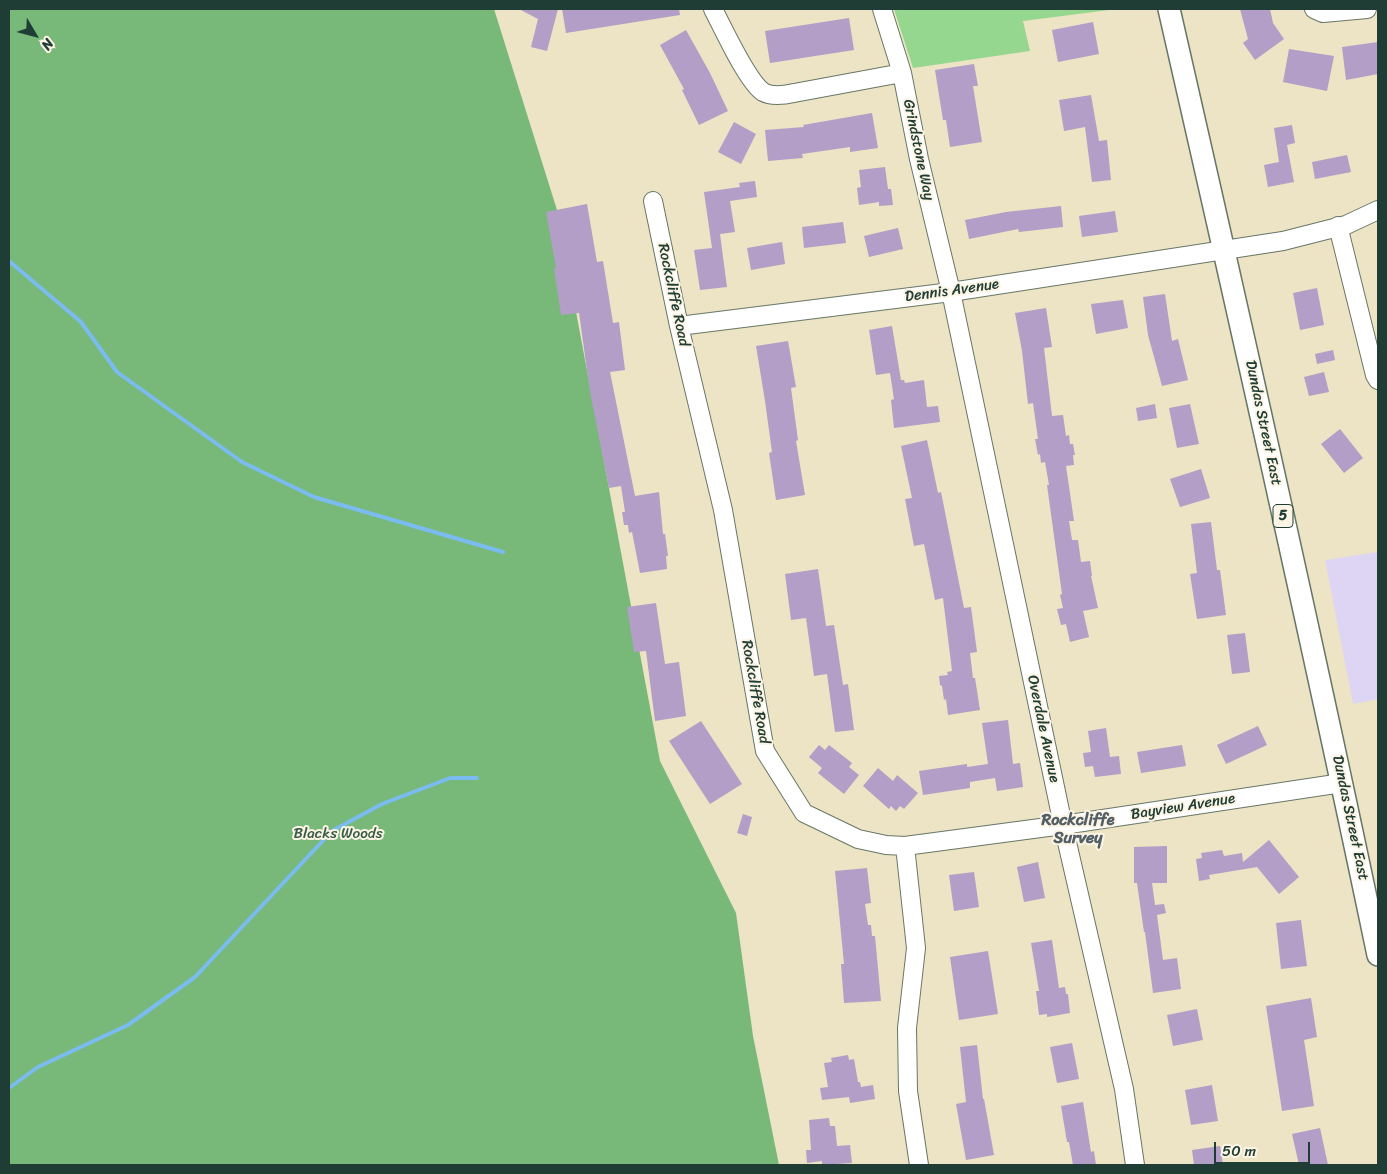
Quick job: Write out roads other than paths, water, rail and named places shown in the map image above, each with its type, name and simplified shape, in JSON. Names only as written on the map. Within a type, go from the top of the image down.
[{"type":"main road","name":"Dundas Street East","points":[[1169,9],[1224,249],[1378,955]]},
{"type":"street","points":[[712,9],[751,80],[764,92],[780,95],[902,73]]},
{"type":"street","name":"Grindstone Way","points":[[882,9],[902,73],[919,159],[951,292]]},
{"type":"street","points":[[1314,9],[1324,13],[1367,9]]},
{"type":"street","name":"Rockcliffe Road","points":[[653,200],[679,326],[723,510],[765,751],[804,813],[858,839],[886,846],[905,846]]},
{"type":"street","name":"Dennis Avenue","points":[[679,326],[951,292],[1283,241],[1346,225],[1378,210]]},
{"type":"street","points":[[1338,226],[1374,375],[1378,380]]},
{"type":"street","name":"Overdale Avenue","points":[[951,292],[1063,825],[1124,1089],[1135,1165]]},
{"type":"street","name":"Bayview Avenue","points":[[905,846],[1342,784]]},
{"type":"street","points":[[905,846],[916,948],[907,1028],[908,1091],[919,1165]]},
{"type":"waterway","points":[[9,261],[81,322],[117,372],[242,462],[314,497],[503,552]]},
{"type":"waterway","points":[[9,1088],[38,1067],[128,1025],[195,977],[332,831],[382,804],[450,778],[477,778]]},
{"type":"district","name":"Rockcliffe Survey","points":[[1078,830]]},
{"type":"park label","name":"Blacks Woods","points":[[338,834]]}]
